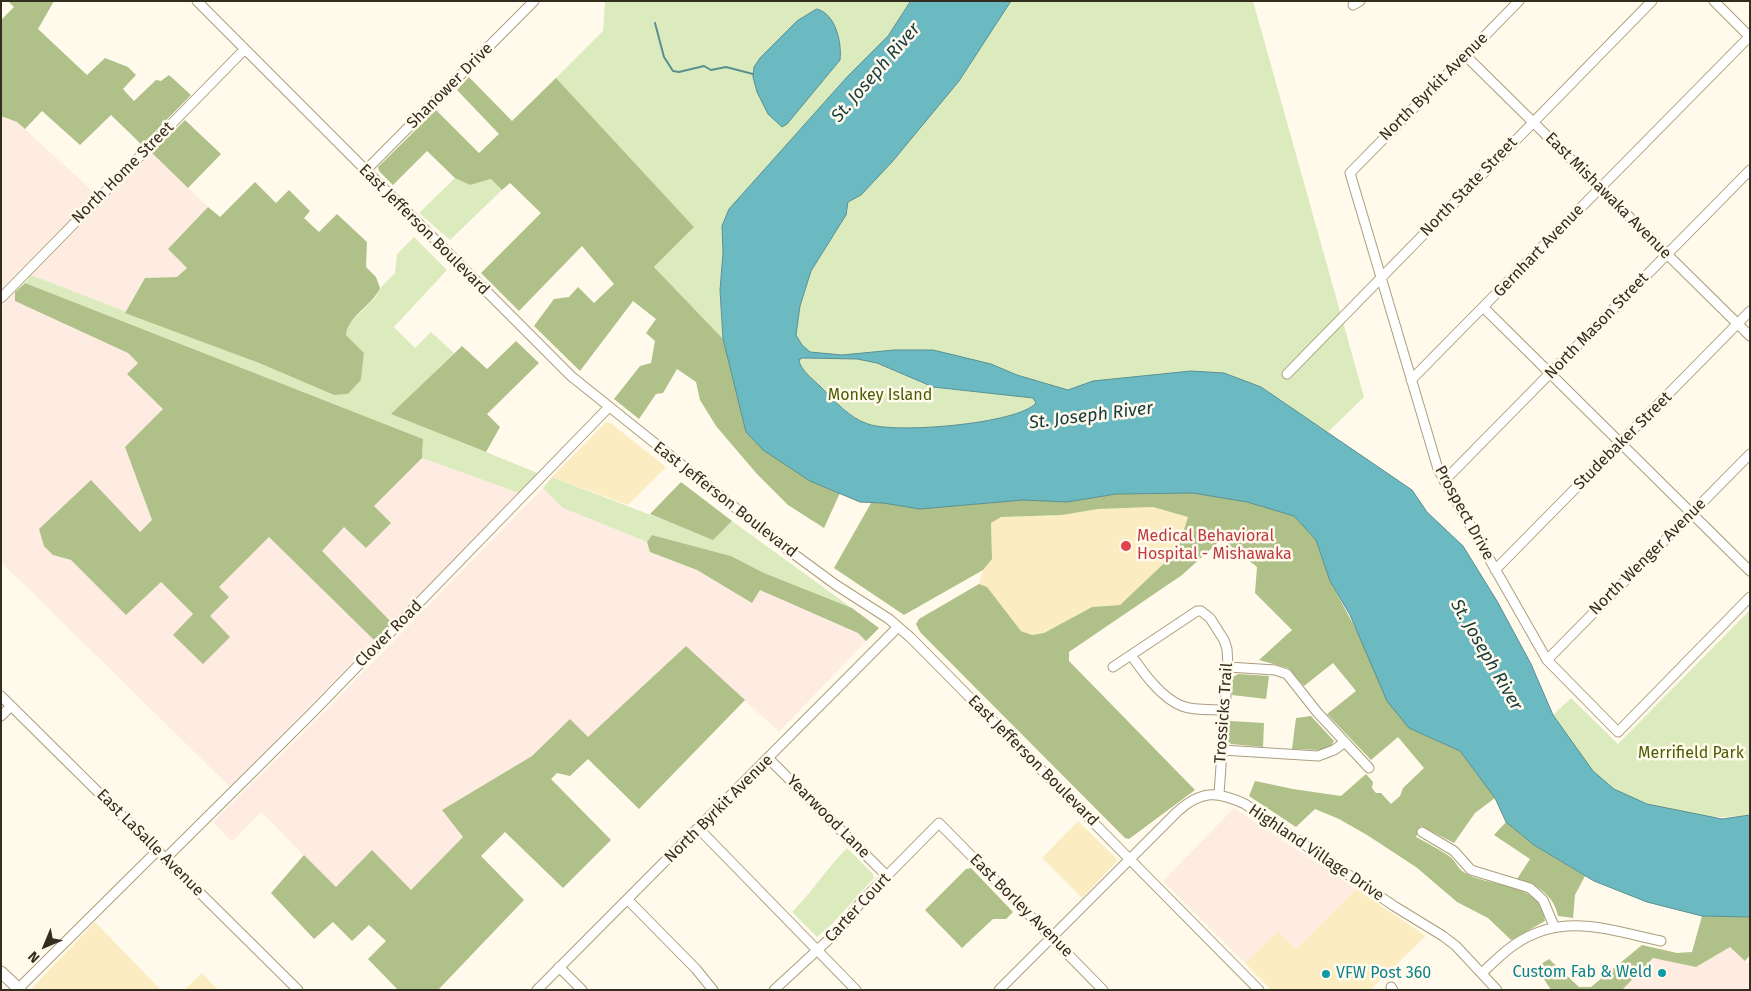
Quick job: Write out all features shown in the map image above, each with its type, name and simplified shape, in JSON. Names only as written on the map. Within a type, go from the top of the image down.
[{"type":"main road","points":[[1,972],[19,989]]},
{"type":"street","name":"East Jefferson Boulevard","points":[[197,1],[542,348],[609,407],[784,546],[836,585],[898,627],[1259,990]]},
{"type":"street","name":"Shanower Drive","points":[[365,170],[534,1]]},
{"type":"street","name":"North Byrkit Avenue","points":[[1350,173],[1519,1]]},
{"type":"street","name":"North State Street","points":[[1287,374],[1652,1]]},
{"type":"street","points":[[1714,1],[1750,37]]},
{"type":"street","name":"Gernhart Avenue","points":[[1411,380],[1750,37]]},
{"type":"street","name":"North Home Street","points":[[1,298],[244,50]]},
{"type":"street","name":"East Mishawaka Avenue","points":[[1465,55],[1750,336]]},
{"type":"street","name":"North Mason Street","points":[[1444,481],[1750,170]]},
{"type":"street","name":"Prospect Drive","points":[[1350,173],[1434,458],[1444,481],[1547,660],[1618,732],[1750,597]]},
{"type":"street","points":[[1483,307],[1750,571]]},
{"type":"street","name":"Studebaker Street","points":[[1496,570],[1750,312]]},
{"type":"street","name":"Clover Road","points":[[166,858],[312,713],[609,407]]},
{"type":"street","name":"North Wenger Avenue","points":[[1547,660],[1750,454]]},
{"type":"street","name":"Trossicks Trail","points":[[1131,655],[1190,615],[1201,611],[1210,618],[1224,640],[1228,667],[1219,794]]},
{"type":"street","name":"North Byrkit Avenue","points":[[537,990],[898,627]]},
{"type":"street","points":[[1113,667],[1131,655],[1140,668],[1175,702],[1191,708],[1225,710]]},
{"type":"street","points":[[1228,667],[1275,670],[1287,674],[1369,768]]},
{"type":"street","name":"East LaSalle Avenue","points":[[1,696],[298,990]]},
{"type":"street","points":[[1,716],[11,706]]},
{"type":"street","points":[[1222,750],[1318,756],[1334,750],[1345,742]]},
{"type":"street","name":"Yearwood Lane","points":[[768,759],[887,876]]},
{"type":"street","points":[[999,990],[1129,858],[1186,804],[1208,794],[1219,794]]},
{"type":"street","name":"Highland Village Drive","points":[[1219,794],[1245,804],[1394,906],[1428,925],[1456,946],[1497,990]]},
{"type":"street","name":"Carter Court","points":[[774,990],[817,950],[939,823]]},
{"type":"street","name":"East Borley Avenue","points":[[939,823],[1103,990]]},
{"type":"street","points":[[699,829],[856,990]]},
{"type":"street","points":[[1422,832],[1454,851],[1471,870],[1530,888],[1544,900],[1554,926]]},
{"type":"street","points":[[19,989],[158,850]]},
{"type":"street","points":[[628,900],[696,969],[713,990]]},
{"type":"street","points":[[1482,973],[1512,946],[1554,926],[1585,925],[1661,941]]},
{"type":"street","points":[[559,968],[582,990]]},
{"type":"shaded area","points":[[1,116],[17,122],[96,194],[1,289]]},
{"type":"shaded area","points":[[152,153],[208,207],[168,249],[188,268],[177,277],[145,278],[125,313],[31,275]]},
{"type":"shaded area","points":[[15,292],[16,301],[128,353],[138,363],[127,374],[164,409],[125,447],[152,520],[140,532],[53,555],[71,560],[126,614],[160,582],[193,615],[210,616],[219,587],[269,536],[374,640],[230,787],[1,562],[1,306]]},
{"type":"shaded area","points":[[606,422],[612,424],[666,467],[628,505],[552,477]]},
{"type":"shaded area","points":[[422,458],[519,493],[392,623],[321,551],[344,527],[366,547],[373,506]]},
{"type":"shaded area","points":[[543,488],[563,508],[647,542],[650,552],[697,570],[752,603],[760,589],[858,633],[866,641],[779,732],[686,646],[588,737],[570,719],[532,756],[443,810],[463,837],[411,890],[336,888],[261,812],[232,842],[213,822],[333,703]]},
{"type":"shaded area","points":[[1153,507],[1188,517],[1177,551],[1120,605],[1092,607],[1044,633],[1032,635],[1021,631],[987,588],[979,584],[983,570],[992,559],[991,523],[1001,517],[1062,515],[1098,509]]},
{"type":"shaded area","points":[[1234,808],[1356,889],[1296,949],[1278,931],[1245,963],[1163,881]]},
{"type":"shaded area","points":[[1078,821],[1118,860],[1082,898],[1042,858]]},
{"type":"shaded area","points":[[1356,889],[1426,936],[1370,990],[1271,990],[1245,963],[1278,931],[1296,949]]},
{"type":"shaded area","points":[[95,922],[161,990],[33,990],[33,987]]},
{"type":"shaded area","points":[[1730,946],[1750,965],[1750,990],[1622,990],[1653,957],[1696,966]]},
{"type":"shaded area","points":[[202,973],[218,990],[184,990]]},
{"type":"green space","points":[[8,1],[54,1],[38,29],[87,75],[105,58],[128,67],[136,75],[123,89],[134,101],[156,80],[161,81],[169,75],[191,95],[142,145],[111,115],[80,145],[42,111],[25,129],[17,122],[1,116],[1,20],[14,7]]},
{"type":"green space","points":[[605,1],[911,1],[888,36],[847,77],[729,209],[722,226],[723,253],[720,290],[723,339],[654,267],[694,227],[556,78],[603,31]]},
{"type":"green space","points":[[1011,1],[1253,1],[1364,397],[1328,432],[1260,387],[1224,373],[1191,371],[1093,381],[1068,390],[1017,375],[991,364],[894,350],[842,355],[810,352],[802,345],[796,336],[800,306],[811,271],[846,215],[848,202],[959,81]]},
{"type":"green space","points":[[469,77],[512,121],[556,78],[694,227],[654,267],[723,339],[746,432],[763,450],[810,481],[840,493],[824,528],[788,505],[757,474],[716,426],[700,400],[696,382],[677,369],[663,393],[656,394],[639,419],[614,399],[640,366],[651,363],[655,341],[646,333],[656,319],[633,301],[580,371],[534,326],[554,299],[569,297],[578,287],[594,303],[614,284],[582,246],[519,311],[481,273],[541,213],[510,183],[502,190],[491,179],[470,185],[455,178],[427,151],[393,185],[379,171],[378,167],[436,110],[479,153],[499,134],[457,90]]},
{"type":"green space","points":[[185,120],[221,154],[188,188],[152,153]]},
{"type":"green space","points":[[455,178],[470,185],[491,179],[502,190],[450,240],[419,213]]},
{"type":"green space","points":[[255,182],[276,203],[289,190],[310,211],[304,218],[319,232],[337,214],[367,242],[366,267],[376,277],[380,288],[347,329],[346,335],[364,353],[361,380],[348,394],[334,395],[259,363],[125,313],[145,278],[177,277],[187,268],[168,249],[208,207],[220,217]]},
{"type":"green space","points":[[414,237],[447,270],[394,327],[415,348],[431,332],[454,353],[392,414],[540,474],[519,493],[422,458],[423,439],[25,283],[31,275],[259,363],[334,395],[348,394],[361,380],[364,353],[346,335],[346,327],[376,297],[380,288],[395,273],[397,254]]},
{"type":"green space","points":[[25,283],[423,439],[422,458],[374,506],[391,523],[366,548],[344,527],[322,551],[392,623],[374,640],[269,537],[219,587],[229,597],[210,616],[230,637],[203,664],[173,635],[193,614],[161,582],[126,615],[71,560],[53,555],[44,546],[39,529],[91,480],[140,532],[152,520],[125,447],[163,409],[127,374],[138,363],[128,353],[15,301],[15,292]]},
{"type":"green space","points":[[516,341],[539,363],[487,414],[500,427],[486,452],[391,414],[462,346],[487,369]]},
{"type":"green space","name":"Monkey Island","points":[[803,358],[857,359],[877,363],[924,384],[947,389],[1033,398],[1036,403],[1025,410],[1006,417],[982,422],[929,427],[883,427],[861,421],[843,408],[805,371],[799,360]]},
{"type":"green space","points":[[552,477],[713,539],[732,521],[852,608],[764,573],[731,556],[652,535],[647,542],[563,508],[543,488]]},
{"type":"green space","points":[[681,482],[732,521],[713,540],[650,514]]},
{"type":"green space","points":[[1193,493],[1247,502],[1294,516],[1316,540],[1330,581],[1409,728],[1460,751],[1495,798],[1475,813],[1454,843],[1421,826],[1416,837],[1449,856],[1465,873],[1475,878],[1525,892],[1535,899],[1542,908],[1545,921],[1511,940],[1488,918],[1457,902],[1416,867],[1339,819],[1315,809],[1296,827],[1249,796],[1255,781],[1341,796],[1366,774],[1373,782],[1372,788],[1376,793],[1381,793],[1391,804],[1400,796],[1403,788],[1424,768],[1398,737],[1371,760],[1327,714],[1356,691],[1333,663],[1304,686],[1288,668],[1259,660],[1292,630],[1255,593],[1257,567],[1222,539],[1182,575],[1069,652],[1069,661],[1195,790],[1129,839],[1125,838],[920,632],[916,624],[919,619],[979,584],[987,587],[1021,631],[1032,635],[1044,633],[1092,607],[1120,605],[1177,551],[1188,517],[1153,507],[1098,509],[1062,515],[1001,517],[991,523],[992,559],[983,570],[904,615],[834,568],[871,503],[920,509],[1023,500],[1067,502],[1116,494]]},
{"type":"green space","points":[[652,535],[731,556],[764,573],[852,608],[879,628],[866,641],[858,633],[760,590],[752,603],[697,570],[650,552],[647,542]]},
{"type":"green space","name":"Merrifield Park","points":[[1750,610],[1750,815],[1708,817],[1666,810],[1646,804],[1609,784],[1587,765],[1553,715],[1571,698],[1618,744]]},
{"type":"green space","points":[[686,646],[745,700],[639,809],[588,759],[570,776],[557,773],[551,779],[611,840],[563,888],[505,832],[481,856],[524,900],[438,990],[398,990],[368,959],[386,941],[369,925],[352,941],[333,922],[314,939],[271,893],[304,855],[336,887],[372,850],[411,890],[463,837],[442,810],[532,756],[570,719],[588,737]]},
{"type":"green space","points":[[1238,674],[1269,676],[1266,699],[1232,695],[1233,677]]},
{"type":"green space","points":[[1311,716],[1334,741],[1331,746],[1320,750],[1292,749],[1296,718]]},
{"type":"green space","points":[[1230,721],[1264,723],[1263,747],[1231,744],[1228,741]]},
{"type":"green space","points":[[1506,822],[1534,845],[1585,876],[1575,895],[1573,918],[1558,916],[1553,902],[1548,896],[1537,887],[1517,879],[1530,859],[1494,835]]},
{"type":"green space","points":[[847,848],[873,874],[874,878],[831,925],[817,937],[792,912]]},
{"type":"green space","points":[[971,868],[1013,912],[1006,919],[993,919],[962,948],[925,910],[966,869]]},
{"type":"green space","points":[[1702,916],[1750,917],[1750,955],[1745,961],[1730,947],[1696,967],[1653,958],[1622,990],[1551,990],[1536,967],[1549,959],[1579,987],[1591,987],[1642,945],[1677,953],[1692,952]]},
{"type":"water","name":"St. Joseph River","points":[[911,1],[1011,1],[959,81],[892,162],[861,195],[848,202],[846,215],[811,271],[800,306],[796,335],[802,345],[810,352],[842,355],[894,350],[933,350],[991,364],[1017,375],[1068,390],[1093,381],[1191,371],[1224,373],[1261,387],[1412,490],[1427,512],[1463,546],[1497,601],[1531,664],[1553,715],[1593,771],[1614,789],[1647,804],[1722,819],[1750,815],[1750,917],[1702,916],[1647,902],[1594,881],[1534,845],[1506,822],[1495,798],[1460,751],[1409,728],[1387,701],[1350,615],[1330,581],[1316,540],[1294,516],[1247,502],[1193,493],[1116,494],[1067,502],[1023,500],[920,509],[883,503],[860,502],[810,481],[763,450],[746,432],[723,339],[720,290],[723,253],[722,226],[729,209],[847,77],[888,36]],"holes":[[[803,358],[857,359],[877,363],[933,387],[1033,398],[1036,403],[1025,410],[1006,417],[982,422],[903,428],[868,424],[842,408],[805,371],[799,360]]]},
{"type":"water","points":[[817,9],[824,12],[833,23],[839,38],[840,60],[787,124],[782,127],[768,114],[757,92],[753,77],[754,67],[760,58],[797,21]]},
{"type":"waterway","points":[[655,23],[664,57],[673,71],[679,72],[704,66],[711,70],[726,67],[753,74]]},
{"type":"place","name":"Medical Behavioral Hospital - Mishawaka","points":[[1126,546]]},
{"type":"place","name":"Custom Fab & Weld","points":[[1662,973]]},
{"type":"place","name":"VFW Post 360","points":[[1326,974]]}]
